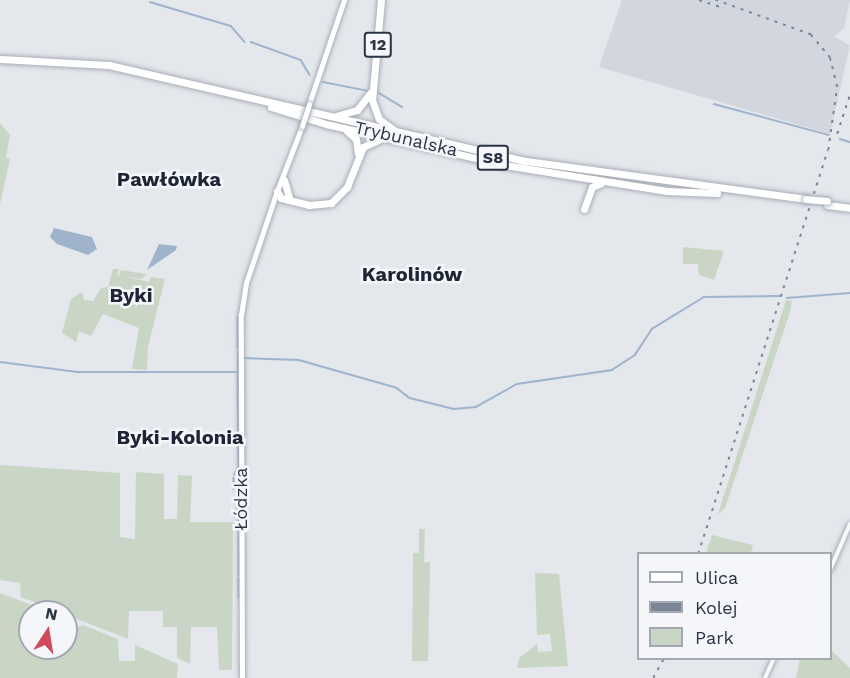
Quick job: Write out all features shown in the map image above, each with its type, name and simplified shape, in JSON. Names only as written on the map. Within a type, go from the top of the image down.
[{"type":"highway","name":"12","points":[[381,0],[372,90],[379,119],[412,137]]},
{"type":"highway","name":"Trybunalska","points":[[0,61],[99,68],[497,159],[717,193],[850,206]]},
{"type":"highway","name":"Trybunalska","points":[[0,61],[109,65],[309,108],[412,137],[615,176],[806,201]]},
{"type":"highway","points":[[309,108],[349,114],[363,105],[372,90]]},
{"type":"highway","points":[[271,107],[397,142],[575,177],[717,193]]},
{"type":"highway","points":[[341,128],[356,138],[358,157]]},
{"type":"highway","points":[[284,180],[279,196],[309,203],[336,199],[348,186],[358,157],[373,141],[397,142]]},
{"type":"highway","points":[[575,177],[586,186],[582,208],[592,187],[607,182]]},
{"type":"main road","name":"Łódzka","points":[[284,180],[344,0]]},
{"type":"main road","name":"Łódzka","points":[[242,678],[241,358],[243,298],[269,216],[279,196],[302,126]]},
{"type":"street","points":[[832,568],[850,524]]},
{"type":"street","points":[[765,678],[773,660]]},
{"type":"shaded area","points":[[622,0],[850,0],[844,28],[834,37],[850,45],[830,134],[599,67]]},
{"type":"green space","points":[[0,123],[10,135],[6,158],[10,159],[0,204]]},
{"type":"green space","points":[[683,247],[724,251],[714,280],[699,275],[698,264],[683,264]]},
{"type":"green space","points":[[113,269],[119,269],[117,275],[125,277],[119,275],[121,270],[147,274],[141,279],[126,277],[149,282],[151,277],[165,279],[148,347],[147,370],[132,369],[139,328],[103,314],[91,336],[79,331],[76,342],[62,333],[71,299],[82,292],[84,300],[93,301],[101,288],[108,287]]},
{"type":"green space","points":[[786,300],[792,301],[790,312],[725,508],[718,514]]},
{"type":"green space","points":[[0,465],[120,473],[120,537],[135,539],[136,472],[164,474],[164,519],[177,519],[178,475],[192,476],[190,522],[233,522],[232,670],[219,670],[217,627],[191,627],[190,664],[177,658],[177,627],[163,627],[163,611],[129,611],[128,639],[78,619],[78,600],[29,600],[21,597],[20,583],[0,580]]},
{"type":"green space","points":[[419,529],[425,529],[424,562],[430,562],[428,661],[412,661],[413,553],[419,553]]},
{"type":"green space","points":[[712,535],[753,545],[751,552],[706,552]]},
{"type":"green space","points":[[535,573],[559,574],[568,666],[517,668],[519,658],[537,644],[538,652],[552,651],[550,634],[537,635]]},
{"type":"green space","points":[[0,593],[18,600],[18,660],[78,660],[78,627],[83,625],[118,639],[119,661],[135,661],[135,645],[178,664],[177,678],[0,678]]},
{"type":"green space","points":[[832,651],[850,668],[850,678],[796,678],[800,660],[832,660]]},
{"type":"water","points":[[54,228],[92,237],[97,249],[88,255],[57,244],[50,237]]},
{"type":"water","points":[[159,244],[177,246],[176,250],[147,270]]},
{"type":"waterway","points":[[150,2],[231,26],[245,42]]},
{"type":"waterway","points":[[251,42],[301,60],[310,75]]},
{"type":"waterway","points":[[323,82],[369,91]]},
{"type":"waterway","points":[[379,93],[402,107]]},
{"type":"waterway","points":[[714,104],[829,135]]},
{"type":"waterway","points":[[840,139],[850,142]]},
{"type":"waterway","points":[[787,298],[850,293]]},
{"type":"waterway","points":[[244,358],[299,360],[397,388],[410,398],[454,409],[476,407],[517,384],[612,370],[635,355],[652,329],[704,297],[780,296]]},
{"type":"waterway","points":[[238,317],[238,348]]},
{"type":"waterway","points":[[0,362],[77,372],[238,372],[238,352]]},
{"type":"waterway","points":[[238,373],[239,467]]},
{"type":"waterway","points":[[234,475],[238,468]]},
{"type":"waterway","points":[[234,478],[234,489]]},
{"type":"waterway","points":[[238,501],[239,522]]},
{"type":"waterway","points":[[239,526],[239,575]]},
{"type":"waterway","points":[[239,578],[239,597]]},
{"type":"railway","points":[[699,0],[723,8]]},
{"type":"railway","points":[[699,552],[828,150],[837,87],[830,58],[811,35],[715,0]]},
{"type":"railway","points":[[837,134],[850,94]]},
{"type":"railway","points":[[653,678],[663,660]]},
{"type":"district","name":"Pawłówka","points":[[169,179]]},
{"type":"district","name":"Karolinów","points":[[412,274]]},
{"type":"district","name":"Byki","points":[[131,295]]},
{"type":"district","name":"Byki-Kolonia","points":[[180,437]]}]
